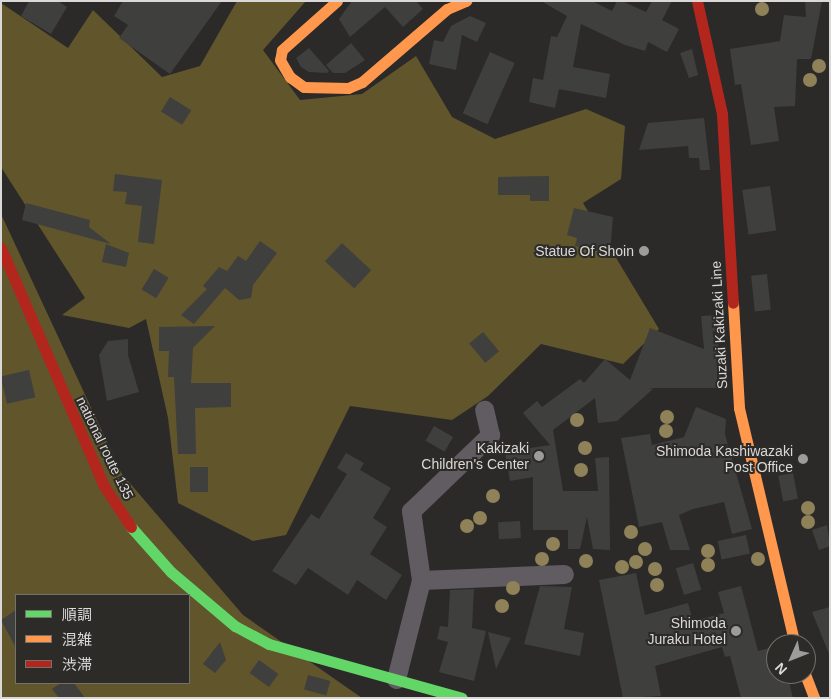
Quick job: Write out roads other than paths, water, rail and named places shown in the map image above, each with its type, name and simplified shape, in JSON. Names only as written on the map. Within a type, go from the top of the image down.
[{"type":"main road","points":[[337,1],[282,50],[280,60],[290,77],[304,88],[348,88],[362,82],[447,9],[466,1]]},
{"type":"main road","name":"Suzaki Kakizaki Line","points":[[697,1],[722,114],[739,408],[793,634]]},
{"type":"main road","name":"national route 135","points":[[1,248],[104,486],[134,532],[170,572],[235,626],[270,644],[462,698]]},
{"type":"main road","points":[[809,684],[814,698]]},
{"type":"street","points":[[396,679],[421,580],[411,511],[490,435],[484,410]]},
{"type":"street","points":[[421,580],[564,574]]},
{"type":"place","name":"Statue Of Shoin","points":[[644,251]]},
{"type":"place","name":"Kakizaki Children's Center","points":[[539,456]]},
{"type":"place","name":"Shimoda Kashiwazaki Post Office","points":[[803,459]]},
{"type":"place","name":"Shimoda Juraku Hotel","points":[[736,631]]}]
